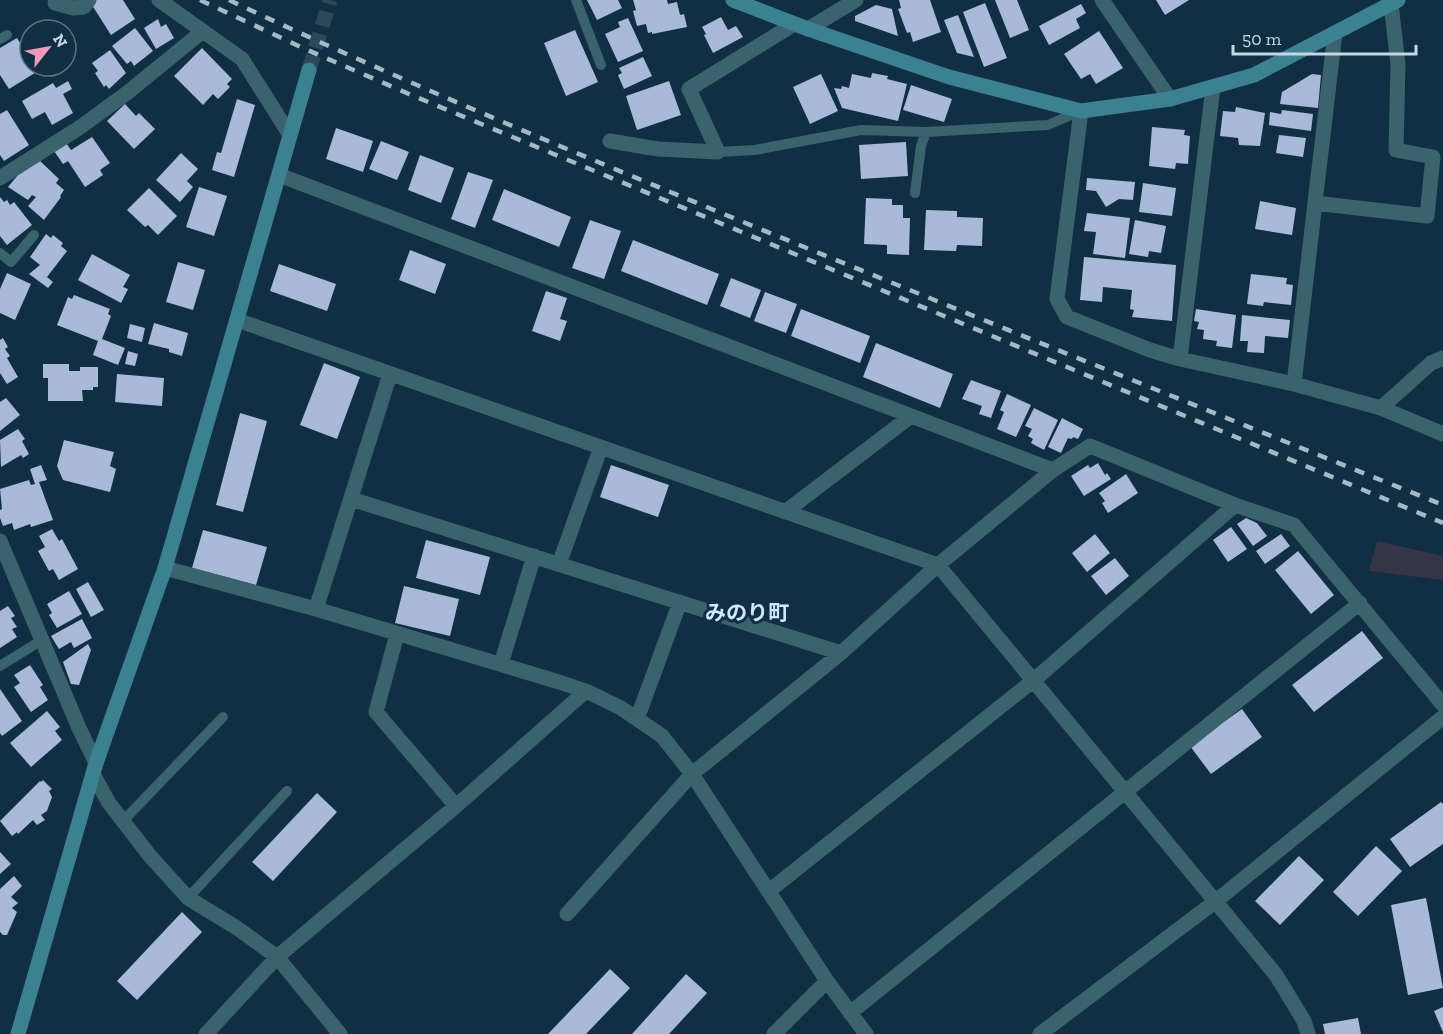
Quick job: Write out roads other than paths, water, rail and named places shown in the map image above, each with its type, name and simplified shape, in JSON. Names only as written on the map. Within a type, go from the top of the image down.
[{"type":"street","points":[[55,3],[73,8],[84,7],[89,0]]},
{"type":"street","points":[[159,0],[242,59],[290,135]]},
{"type":"street","points":[[733,0],[949,77],[1081,111],[1170,99],[1254,75],[1394,2],[1398,64],[1396,150],[1433,157],[1427,216],[1316,203]]},
{"type":"street","points":[[610,141],[658,149],[718,152],[689,89],[801,26],[856,0]]},
{"type":"street","points":[[1102,0],[1170,99]]},
{"type":"street","points":[[0,178],[79,128],[127,93],[203,31]]},
{"type":"street","points":[[1294,384],[1335,33]]},
{"type":"street","points":[[18,1034],[94,768],[165,568],[309,70]]},
{"type":"street","points":[[1180,359],[1213,87]]},
{"type":"street","points":[[1081,111],[1057,299],[1067,317],[1150,350],[1180,359],[1294,384],[1381,408],[1443,434]]},
{"type":"street","points":[[279,175],[1053,470]]},
{"type":"street","points":[[237,320],[938,565],[1276,975],[1304,1021],[1308,1034]]},
{"type":"street","points":[[1381,408],[1431,363],[1443,358]]},
{"type":"street","points":[[316,609],[390,374]]},
{"type":"street","points":[[785,512],[911,416]]},
{"type":"street","points":[[567,914],[692,774],[841,653],[938,565],[1053,470],[1090,446],[1235,505],[1294,525],[1443,705]]},
{"type":"street","points":[[559,564],[601,447]]},
{"type":"street","points":[[351,499],[841,653]]},
{"type":"street","points":[[769,891],[1034,680],[1235,505]]},
{"type":"street","points":[[0,542],[109,803],[150,856],[188,898],[237,928],[277,957],[339,1034]]},
{"type":"street","points":[[501,664],[534,556]]},
{"type":"street","points":[[165,568],[316,609],[501,664],[586,691],[621,708],[662,736],[692,774],[827,981],[866,1034]]},
{"type":"street","points":[[637,719],[680,602]]},
{"type":"street","points":[[850,1013],[1360,603]]},
{"type":"street","points":[[397,634],[376,712],[456,806]]},
{"type":"street","points":[[206,1034],[277,957],[456,806],[586,691]]},
{"type":"street","points":[[1040,1034],[1216,901],[1443,717]]},
{"type":"street","points":[[774,1034],[827,981]]},
{"type":"lane","points":[[576,0],[602,65]]},
{"type":"lane","points":[[718,152],[755,150],[861,130],[926,132],[1048,125],[1081,111]]},
{"type":"lane","points":[[915,193],[921,146],[926,132]]},
{"type":"lane","points":[[0,253],[10,262],[34,235]]},
{"type":"lane","points":[[0,666],[42,640]]},
{"type":"lane","points":[[123,821],[223,717]]},
{"type":"lane","points":[[188,898],[287,791]]},
{"type":"tunnel","points":[[309,70],[330,0]]},
{"type":"railway","points":[[200,0],[409,94],[1443,523]]},
{"type":"railway","points":[[229,0],[414,84],[601,163],[1443,505]]},
{"type":"district","name":"みのり町","points":[[747,612]]}]
